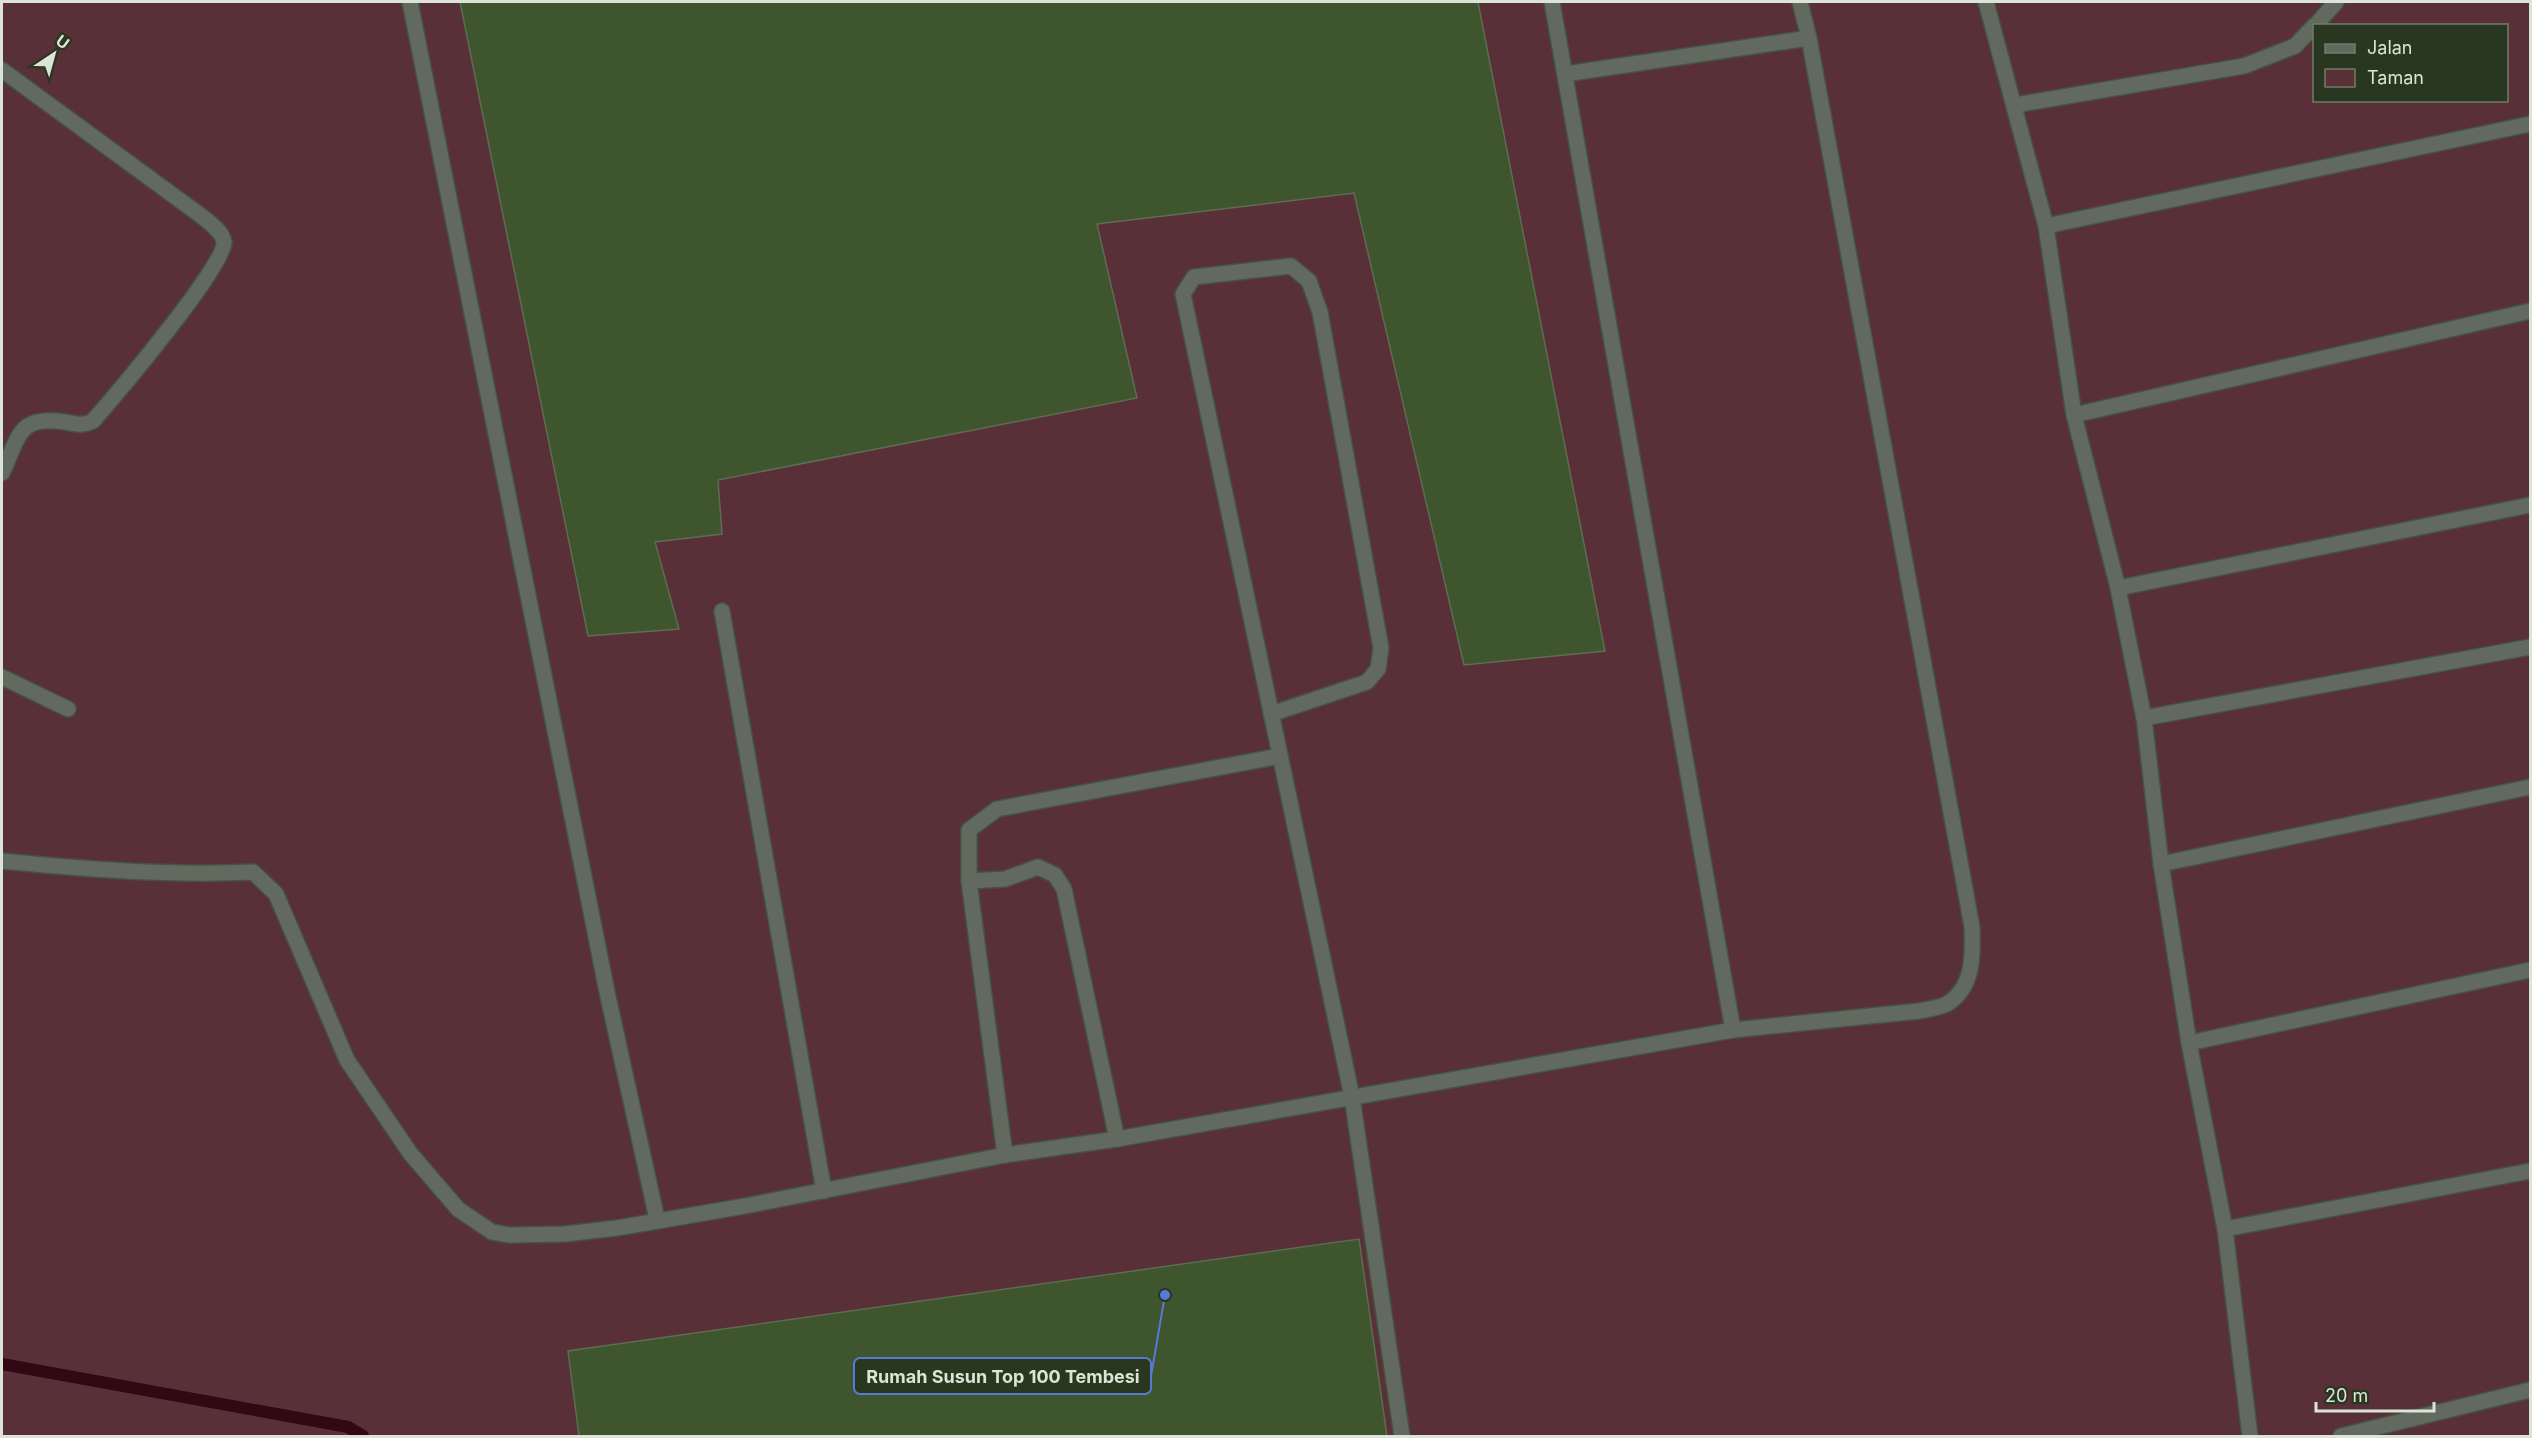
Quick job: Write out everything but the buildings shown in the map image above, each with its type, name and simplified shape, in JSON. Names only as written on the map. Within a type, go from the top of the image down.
[{"type":"street","points":[[410,2],[440,143],[605,980],[657,1219]]},
{"type":"street","points":[[1552,2],[1733,1030]]},
{"type":"street","points":[[2,861],[100,870],[196,875],[253,872],[276,894],[347,1060],[410,1153],[458,1209],[492,1232],[510,1234],[565,1234],[657,1219],[824,1191],[1005,1155],[1117,1138],[1733,1030],[1919,1011],[1946,1005],[1961,990],[1969,976],[1973,958],[1972,927],[1809,38],[1800,2]]},
{"type":"street","points":[[1986,2],[2046,226],[2074,416],[2118,588],[2144,718],[2161,864],[2189,1043],[2225,1229],[2250,1437]]},
{"type":"street","points":[[2317,24],[2336,2]]},
{"type":"street","points":[[2015,105],[2244,66],[2295,46],[2313,28]]},
{"type":"street","points":[[1565,74],[1809,38]]},
{"type":"street","points":[[2,70],[200,214],[222,237],[224,245],[217,262],[189,302],[93,421],[80,424],[44,419],[30,422],[23,429],[2,473]]},
{"type":"street","points":[[2046,226],[2530,124]]},
{"type":"street","points":[[1271,714],[1367,682],[1378,669],[1381,648],[1320,312],[1309,281],[1291,266],[1194,277],[1183,294],[1271,714],[1352,1097],[1402,1437]]},
{"type":"street","points":[[2074,416],[2530,311]]},
{"type":"street","points":[[2118,588],[2530,504]]},
{"type":"street","points":[[722,611],[824,1191]]},
{"type":"street","points":[[2144,718],[2530,647]]},
{"type":"street","points":[[2,677],[68,709]]},
{"type":"street","points":[[1005,1155],[969,881],[969,830],[997,809],[1280,756]]},
{"type":"street","points":[[2161,864],[2530,787]]},
{"type":"street","points":[[969,881],[1005,879],[1038,867],[1055,875],[1064,889],[1117,1138]]},
{"type":"street","points":[[2189,1043],[2530,970]]},
{"type":"street","points":[[2225,1229],[2530,1171]]},
{"type":"street","points":[[2341,1437],[2530,1390]]},
{"type":"green space","points":[[2,2],[2530,2],[2530,1436],[2,1436]]},
{"type":"waterway","points":[[2,1364],[348,1427],[363,1436]]},
{"type":"place","name":"Rumah Susun Top 100 Tembesi","points":[[1165,1295]]}]
